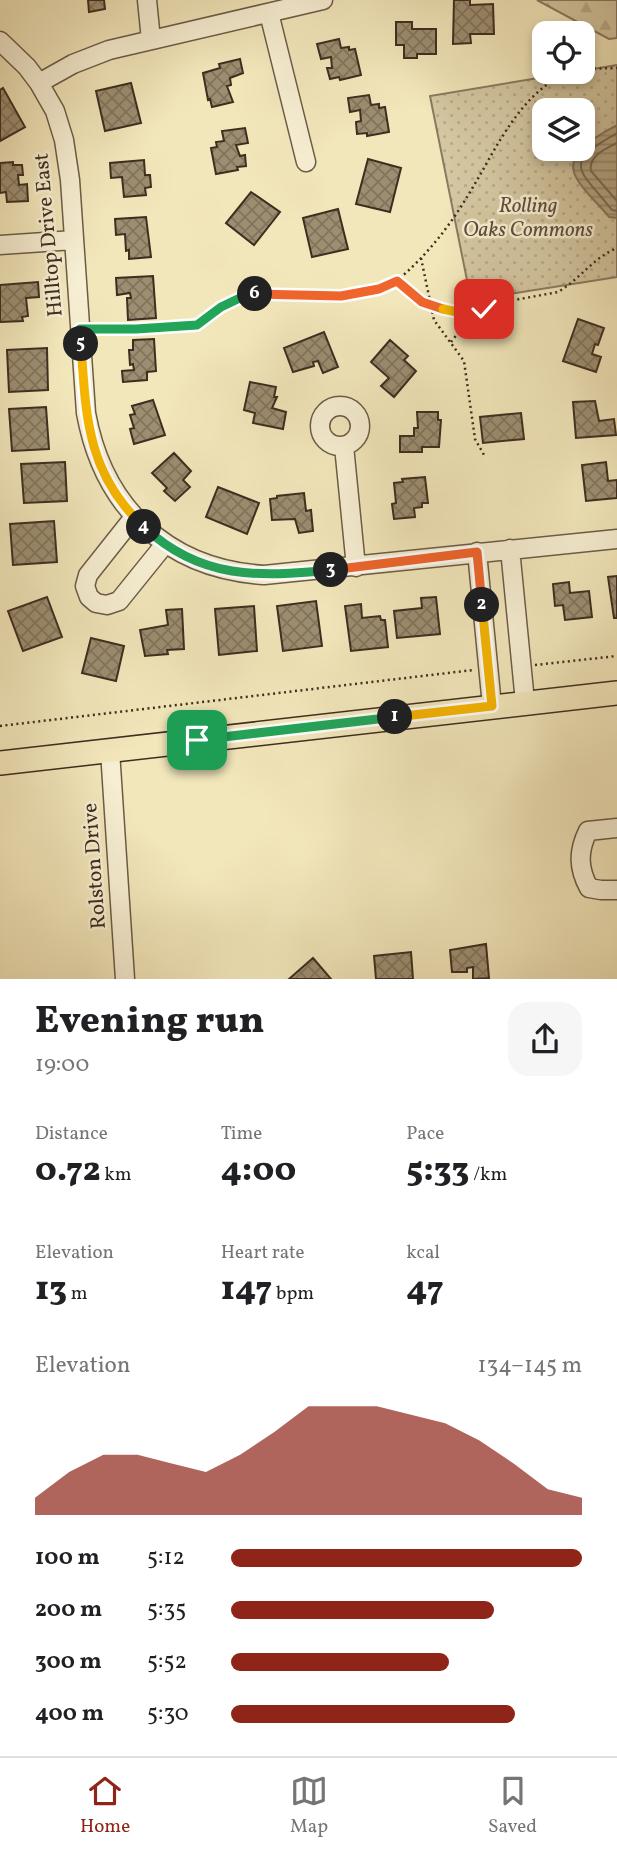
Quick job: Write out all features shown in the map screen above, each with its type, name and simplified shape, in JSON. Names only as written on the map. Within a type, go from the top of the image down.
[{"type":"main road","points":[[0,763],[617,693]]},
{"type":"street","points":[[147,0],[151,40]]},
{"type":"street","points":[[38,83],[89,57],[323,0]]},
{"type":"street","points":[[269,13],[306,162]]},
{"type":"street","name":"Hilltop Drive East","points":[[0,41],[27,67],[38,83],[55,111],[64,140],[86,413],[91,441],[107,480],[134,517],[165,544],[205,564],[248,574],[280,575],[617,539]]},
{"type":"street","points":[[0,245],[74,240]]},
{"type":"street","points":[[344,446],[356,567]]},
{"type":"street","points":[[134,517],[88,575],[86,586],[89,597],[96,603],[107,605],[119,601],[165,544]]},
{"type":"street","points":[[510,549],[525,702]]},
{"type":"street","points":[[477,552],[492,706]]},
{"type":"street","name":"Rolston Drive","points":[[110,751],[125,979]]},
{"type":"street","points":[[617,828],[588,831],[580,847],[583,877],[589,888],[617,890]]},
{"type":"path","points":[[595,69],[617,68]]},
{"type":"path","points":[[80,329],[197,325],[221,307],[242,297],[261,293],[341,296],[379,289],[397,281],[451,223],[498,140],[513,119],[548,84]]},
{"type":"path","points":[[451,342],[472,315],[498,303],[558,292],[594,260],[617,248]]},
{"type":"path","points":[[421,258],[434,320],[464,361],[475,439],[484,455]]},
{"type":"path","points":[[397,281],[430,306],[472,315]]},
{"type":"path","points":[[522,666],[617,656]]},
{"type":"path","points":[[0,726],[488,668]]},
{"type":"green space","points":[[537,0],[617,0],[617,38],[609,39],[595,31],[595,21],[576,21]]},
{"type":"green space","name":"Rolling Oaks Commons","points":[[617,65],[617,277],[471,300],[430,96],[532,79],[532,84],[595,84],[595,69]]},
{"type":"water","points":[[617,125],[617,218],[609,217],[588,194],[573,170],[574,161],[595,161],[595,138]]},
{"type":"building","points":[[88,0],[104,0],[105,9],[89,12]]},
{"type":"building","points":[[454,0],[470,0],[470,5],[493,4],[494,34],[470,34],[471,43],[453,44]]},
{"type":"building","points":[[396,22],[412,22],[412,29],[436,29],[436,54],[417,54],[417,58],[404,58],[404,45],[396,45]]},
{"type":"building","points":[[339,39],[341,48],[355,49],[361,75],[340,80],[339,77],[330,79],[327,68],[332,68],[331,57],[321,59],[317,44]]},
{"type":"building","points":[[240,59],[243,73],[230,78],[231,85],[227,86],[233,102],[212,107],[203,73],[220,68],[219,64]]},
{"type":"building","points":[[131,83],[141,123],[105,131],[96,91]]},
{"type":"building","points":[[3,88],[25,127],[0,141],[0,90]]},
{"type":"building","points":[[369,95],[371,105],[379,104],[379,108],[385,107],[389,132],[367,136],[367,133],[357,134],[356,122],[361,121],[360,110],[350,112],[348,98]]},
{"type":"building","points":[[245,128],[248,143],[236,145],[240,156],[245,155],[246,166],[216,174],[211,148],[217,147],[216,142],[224,141],[222,131]]},
{"type":"building","points":[[368,159],[401,168],[390,212],[356,204]]},
{"type":"building","points":[[144,160],[145,175],[150,175],[151,187],[145,188],[146,195],[124,197],[122,177],[111,178],[110,163]]},
{"type":"building","points":[[13,162],[13,165],[22,165],[23,175],[18,175],[19,185],[27,184],[28,201],[7,202],[6,192],[0,193],[0,163]]},
{"type":"building","points":[[251,192],[280,212],[254,245],[226,223]]},
{"type":"building","points":[[338,209],[348,249],[312,257],[303,218]]},
{"type":"building","points":[[146,217],[151,257],[129,259],[125,234],[116,235],[115,219]]},
{"type":"building","points":[[153,276],[156,318],[128,320],[127,298],[131,298],[130,293],[117,295],[116,278]]},
{"type":"building","points":[[38,282],[39,297],[26,298],[28,316],[22,317],[23,321],[0,322],[0,285]]},
{"type":"building","points":[[578,319],[604,328],[592,354],[601,357],[596,372],[563,361]]},
{"type":"building","points":[[324,332],[338,367],[323,373],[318,361],[313,362],[314,366],[293,372],[284,348]]},
{"type":"building","points":[[154,339],[156,371],[147,372],[147,380],[123,382],[122,371],[134,370],[133,364],[130,365],[129,350],[133,350],[133,340]]},
{"type":"building","points":[[390,340],[408,356],[404,360],[416,371],[394,397],[381,386],[389,378],[371,362]]},
{"type":"building","points":[[47,348],[48,390],[9,392],[7,350]]},
{"type":"building","points":[[250,382],[276,387],[274,397],[277,397],[272,408],[286,412],[283,429],[253,423],[255,413],[244,410]]},
{"type":"building","points":[[153,400],[165,435],[134,444],[130,429],[134,428],[130,415],[135,414],[132,406]]},
{"type":"building","points":[[595,401],[599,421],[614,419],[616,435],[576,438],[573,402]]},
{"type":"building","points":[[46,407],[49,449],[12,451],[9,409]]},
{"type":"building","points":[[417,412],[438,412],[438,420],[441,420],[439,447],[422,447],[422,452],[400,452],[400,436],[414,436],[414,428],[418,428]]},
{"type":"building","points":[[521,413],[524,439],[483,443],[480,417]]},
{"type":"building","points":[[174,453],[191,471],[183,480],[190,487],[175,501],[164,491],[167,488],[152,473]]},
{"type":"building","points":[[65,462],[67,501],[24,503],[21,464]]},
{"type":"building","points":[[606,462],[608,481],[617,480],[617,498],[586,501],[582,465]]},
{"type":"building","points":[[425,477],[428,503],[414,508],[415,517],[394,519],[394,483],[403,482],[402,479]]},
{"type":"building","points":[[218,487],[259,503],[247,534],[206,517]]},
{"type":"building","points":[[304,493],[306,511],[311,510],[313,531],[299,533],[295,519],[272,520],[270,499]]},
{"type":"building","points":[[54,521],[57,562],[13,565],[10,524]]},
{"type":"building","points":[[617,576],[617,618],[614,618],[608,577]]},
{"type":"building","points":[[569,582],[570,593],[589,591],[592,617],[565,620],[563,605],[555,606],[553,584]]},
{"type":"building","points":[[47,597],[62,637],[23,651],[8,611]]},
{"type":"building","points":[[436,597],[440,634],[397,638],[394,611],[422,608],[421,598]]},
{"type":"building","points":[[316,601],[322,646],[283,651],[277,606]]},
{"type":"building","points":[[361,604],[362,618],[380,616],[381,620],[385,620],[388,647],[351,651],[345,606]]},
{"type":"building","points":[[254,606],[257,651],[219,655],[215,609]]},
{"type":"building","points":[[182,609],[184,649],[145,656],[140,630],[168,625],[166,610]]},
{"type":"building","points":[[91,638],[124,646],[116,681],[82,673]]},
{"type":"building","points":[[486,944],[489,978],[473,979],[473,967],[467,968],[467,972],[452,972],[450,950]]},
{"type":"building","points":[[411,952],[413,979],[376,979],[374,956]]},
{"type":"building","points":[[313,958],[331,979],[289,979]]},
{"type":"route","points":[[197,740],[492,706],[477,552],[280,575],[226,571],[184,555],[165,544],[134,517],[107,480],[97,459],[86,413],[80,329],[197,325],[221,307],[242,297],[261,293],[341,296],[379,289],[397,281],[430,306],[472,315],[484,309]]}]
